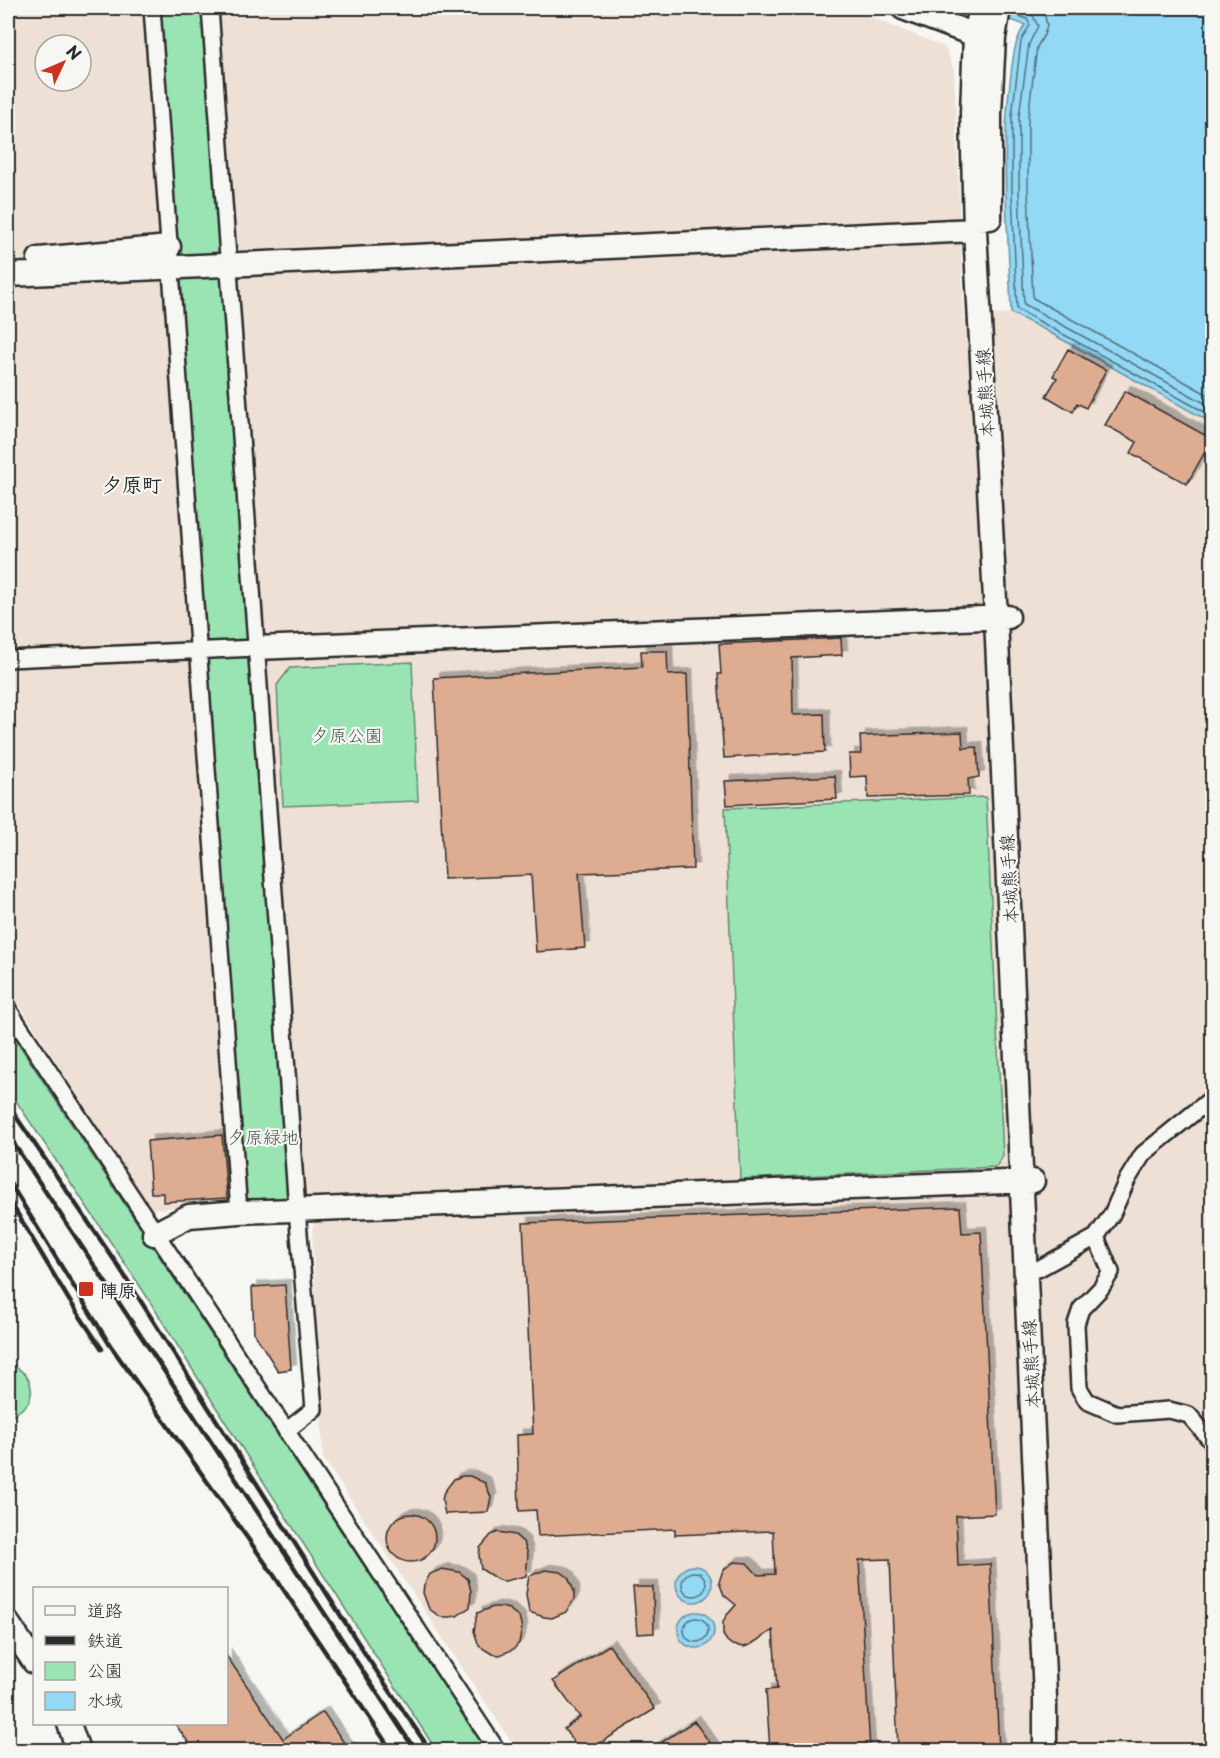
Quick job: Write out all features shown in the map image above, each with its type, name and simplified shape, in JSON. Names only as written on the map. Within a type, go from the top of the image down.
[{"type":"street","points":[[152,8],[239,1212]]},
{"type":"street","points":[[210,8],[297,1210],[314,1409],[286,1431]]},
{"type":"street","points":[[903,8],[988,19]]},
{"type":"street","name":"本城熊手線","points":[[988,19],[972,112],[975,230],[1002,617]]},
{"type":"street","name":"本城熊手線","points":[[988,19],[990,228],[1002,617],[1028,1181],[1045,1750]]},
{"type":"street","points":[[8,262],[170,257],[228,263],[975,230]]},
{"type":"street","points":[[8,275],[170,257]]},
{"type":"street","points":[[8,659],[1002,617]]},
{"type":"street","points":[[8,1009],[154,1234],[497,1750]]},
{"type":"street","points":[[1038,1269],[1096,1237],[1112,1214],[1127,1180],[1143,1154],[1212,1098]]},
{"type":"street","points":[[154,1234],[189,1216],[239,1212],[1028,1181]]},
{"type":"street","name":"本城熊手線","points":[[1028,1181],[1038,1269],[1058,1698],[1058,1750]]},
{"type":"street","points":[[1096,1237],[1111,1272],[1101,1288],[1081,1309],[1076,1324],[1079,1389],[1087,1401],[1117,1414],[1169,1410],[1189,1415],[1212,1442]]},
{"type":"street","points":[[8,1623],[33,1660]]},
{"type":"street","points":[[69,1725],[78,1750]]},
{"type":"shaded area","points":[[8,8],[848,8],[945,47],[954,69],[964,319],[1011,313],[1045,329],[1212,423],[1212,1750],[517,1750],[323,1458],[312,1230],[318,1202],[150,1209],[8,987]]},
{"type":"green space","name":"夕原緑地","points":[[160,8],[203,8],[290,1191],[284,1200],[250,1202],[246,1199]]},
{"type":"green space","name":"夕原公園","points":[[412,662],[418,801],[283,806],[277,685],[290,668]]},
{"type":"green space","points":[[986,797],[1003,1156],[996,1167],[740,1179],[725,808]]},
{"type":"green space","points":[[8,1028],[486,1750],[436,1750],[144,1292],[8,1089]]},
{"type":"green space","points":[[8,1366],[25,1374],[31,1385],[31,1392],[27,1404],[8,1419]]},
{"type":"water","points":[[978,8],[1212,8],[1212,423],[1011,313],[1006,198],[1007,111],[1013,59],[1018,38],[1025,25]]},
{"type":"water","points":[[694,1566],[707,1571],[712,1584],[707,1597],[694,1602],[681,1597],[676,1584],[681,1571]]},
{"type":"water","points":[[696,1612],[709,1617],[714,1630],[709,1643],[696,1648],[683,1643],[678,1630],[683,1617]]},
{"type":"building","points":[[1068,349],[1106,370],[1086,408],[1077,403],[1073,412],[1046,396],[1057,378],[1053,376]]},
{"type":"building","points":[[1125,391],[1212,439],[1187,484],[1131,453],[1137,442],[1105,425]]},
{"type":"building","points":[[841,638],[842,655],[792,658],[793,715],[824,714],[825,752],[724,758],[718,674],[721,674],[719,644]]},
{"type":"building","points":[[641,651],[667,651],[668,675],[687,674],[693,869],[579,873],[585,948],[536,952],[531,875],[444,879],[434,678],[642,667]]},
{"type":"building","points":[[962,732],[963,748],[977,747],[979,777],[968,779],[969,795],[868,798],[867,776],[850,777],[849,754],[861,754],[860,736]]},
{"type":"building","points":[[835,776],[837,799],[727,805],[725,781]]},
{"type":"building","points":[[222,1135],[227,1198],[163,1202],[163,1193],[151,1193],[147,1141]]},
{"type":"building","points":[[960,1207],[962,1233],[981,1232],[995,1514],[956,1516],[958,1566],[990,1564],[999,1750],[898,1750],[890,1559],[859,1560],[870,1750],[770,1750],[766,1690],[777,1689],[773,1630],[744,1647],[732,1645],[727,1641],[723,1635],[723,1622],[736,1605],[724,1595],[719,1582],[723,1570],[734,1562],[747,1563],[758,1575],[775,1574],[773,1531],[675,1535],[675,1529],[538,1536],[536,1510],[519,1511],[517,1435],[533,1434],[523,1223]]},
{"type":"building","points":[[285,1285],[291,1369],[278,1371],[254,1333],[252,1287]]},
{"type":"building","points":[[470,1476],[485,1483],[491,1497],[488,1512],[445,1514],[442,1500],[444,1492],[454,1479]]},
{"type":"building","points":[[406,1514],[416,1514],[428,1521],[435,1533],[435,1543],[428,1555],[416,1562],[406,1562],[391,1551],[387,1543],[387,1533],[398,1518]]},
{"type":"building","points":[[498,1532],[515,1535],[524,1543],[528,1554],[526,1576],[505,1581],[498,1580],[481,1569],[480,1548],[491,1535]]},
{"type":"building","points":[[442,1569],[459,1572],[468,1579],[471,1591],[470,1607],[457,1616],[441,1617],[429,1609],[423,1593],[424,1585],[430,1574]]},
{"type":"building","points":[[545,1570],[561,1572],[568,1577],[574,1591],[574,1599],[566,1612],[552,1618],[529,1612],[526,1594],[529,1576]]},
{"type":"building","points":[[633,1587],[653,1587],[654,1633],[637,1634]]},
{"type":"building","points":[[493,1607],[509,1609],[519,1617],[522,1628],[519,1643],[514,1649],[500,1655],[492,1654],[479,1646],[474,1631],[477,1613]]},
{"type":"building","points":[[609,1645],[655,1709],[589,1750],[580,1750],[564,1729],[580,1717],[553,1681]]},
{"type":"building","points":[[228,1658],[283,1739],[323,1712],[349,1750],[194,1750],[176,1725],[228,1725]]},
{"type":"building","points":[[694,1721],[715,1750],[650,1750]]},
{"type":"railway","points":[[8,1105],[119,1267],[369,1660],[430,1750]]},
{"type":"railway","points":[[8,1135],[415,1750]]},
{"type":"railway","points":[[8,1180],[110,1345],[273,1574],[391,1750]]},
{"type":"railway","points":[[8,1198],[69,1300],[102,1349]]},
{"type":"place","name":"陣原","points":[[86,1289]]},
{"type":"district","name":"夕原町","points":[[132,484]]}]
